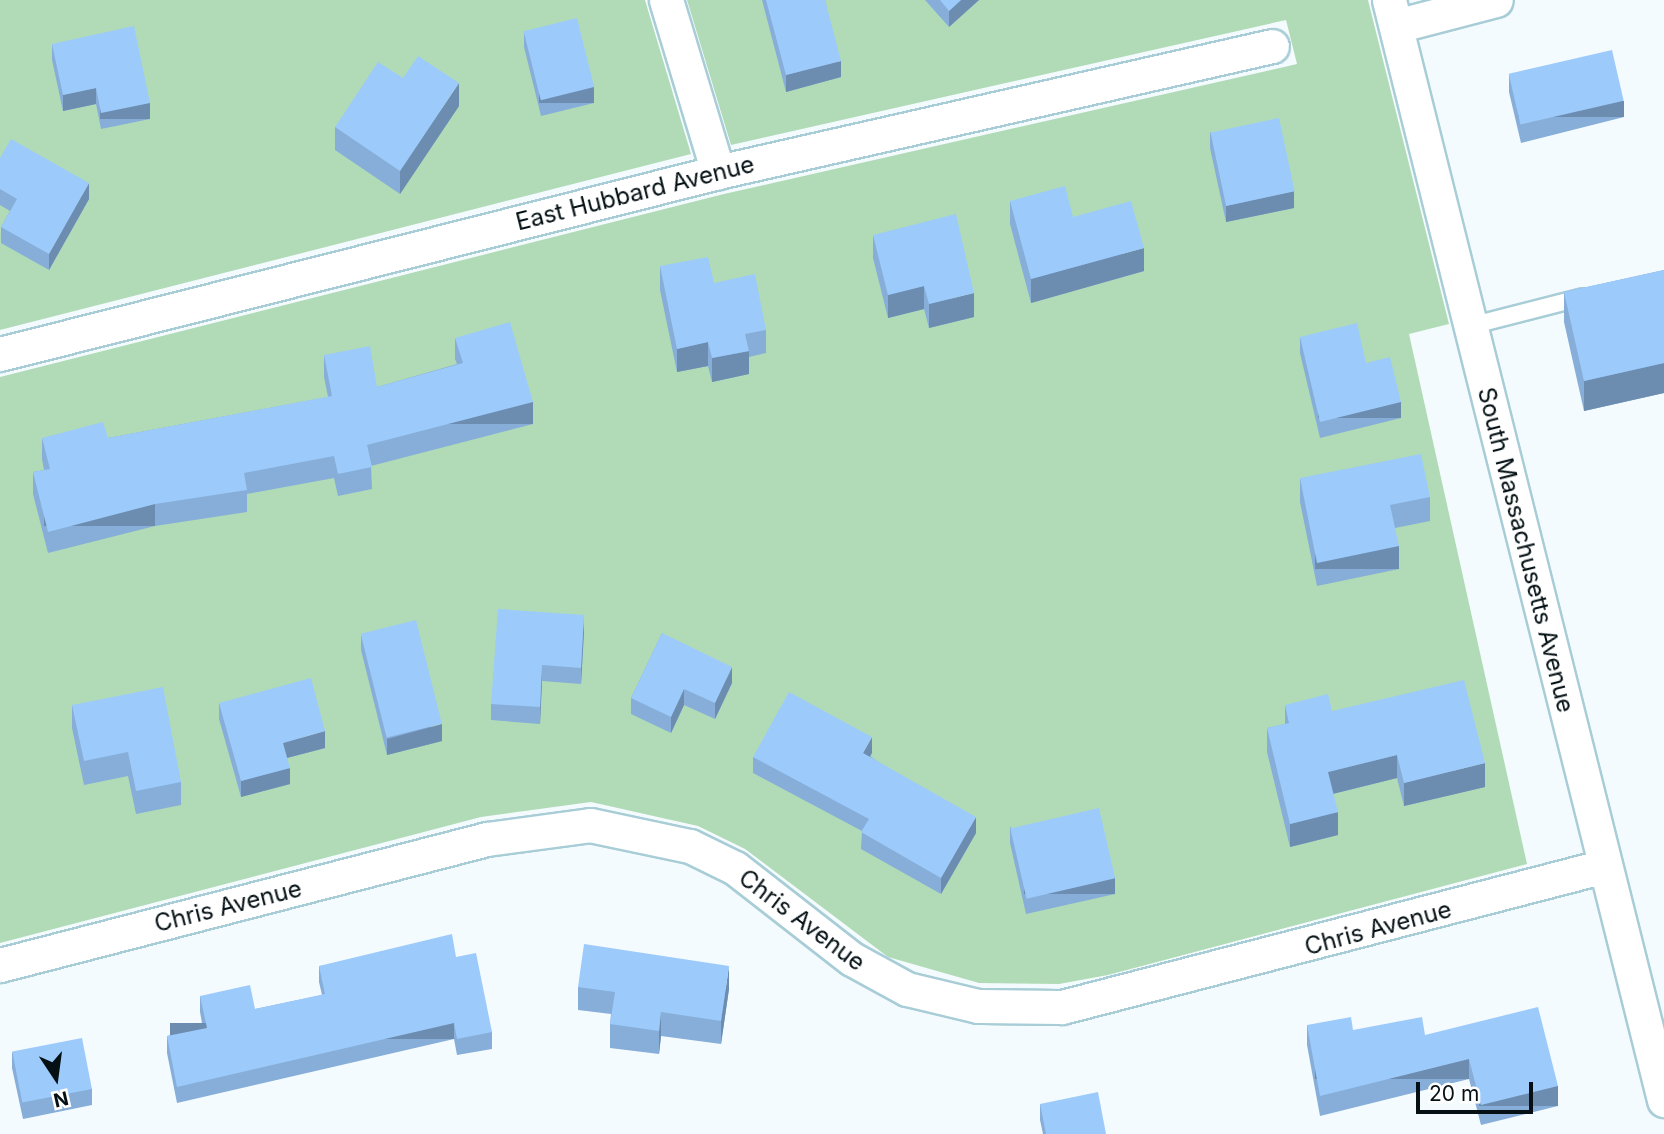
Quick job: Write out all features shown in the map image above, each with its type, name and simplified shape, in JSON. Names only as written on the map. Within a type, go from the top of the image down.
[{"type":"street","points":[[666,0],[718,172]]},
{"type":"street","points":[[1392,13],[1496,0]]},
{"type":"street","name":"South Massachusetts Avenue","points":[[1392,13],[1664,1100]]},
{"type":"street","name":"East Hubbard Avenue","points":[[0,354],[718,172],[1272,46]]},
{"type":"street","name":"Chris Avenue","points":[[0,965],[487,839],[590,825],[690,846],[735,868],[852,960],[906,989],[978,1006],[1062,1007],[1605,866]]},
{"type":"lane","points":[[1470,326],[1599,292]]},
{"type":"green space","points":[[0,0],[645,0],[691,154],[0,330]]},
{"type":"green space","points":[[687,0],[1368,0],[1449,324],[1409,334],[1527,864],[1108,975],[1059,984],[979,983],[888,957],[745,849],[698,826],[591,802],[481,817],[0,943],[0,377],[724,194],[1297,64],[1286,20],[731,145]]},
{"type":"building","points":[[766,0],[825,0],[841,61],[786,75]]},
{"type":"building","points":[[940,0],[961,0],[949,11]]},
{"type":"building","points":[[577,18],[594,87],[541,100],[524,31]]},
{"type":"building","points":[[134,26],[150,103],[101,113],[96,88],[63,95],[52,44]]},
{"type":"building","points":[[1612,50],[1624,101],[1520,125],[1509,74]]},
{"type":"building","points":[[418,56],[459,83],[400,171],[335,127],[378,62],[403,78]]},
{"type":"building","points":[[1279,118],[1295,191],[1226,206],[1211,133]]},
{"type":"building","points":[[11,139],[89,183],[49,254],[1,227],[17,199],[0,189],[0,158]]},
{"type":"building","points":[[1065,186],[1073,217],[1131,201],[1144,248],[1031,279],[1010,201]]},
{"type":"building","points":[[956,214],[974,293],[929,304],[924,286],[888,295],[873,235]]},
{"type":"building","points":[[708,257],[714,283],[755,274],[766,330],[745,334],[749,351],[712,358],[708,342],[677,349],[660,266]]},
{"type":"building","points":[[1664,270],[1664,363],[1584,381],[1564,292]]},
{"type":"building","points":[[510,322],[533,402],[367,445],[372,467],[338,474],[334,456],[244,473],[247,490],[155,504],[48,532],[33,472],[50,469],[42,438],[103,422],[108,438],[332,396],[324,355],[370,346],[377,387],[463,363],[455,338]]},
{"type":"building","points":[[1357,323],[1366,363],[1390,357],[1401,402],[1320,422],[1300,337]]},
{"type":"building","points":[[1421,454],[1430,497],[1390,505],[1399,546],[1317,563],[1300,478]]},
{"type":"building","points":[[498,609],[584,615],[581,668],[542,665],[540,707],[491,704]]},
{"type":"building","points":[[416,620],[442,724],[387,738],[361,634]]},
{"type":"building","points":[[662,633],[732,667],[715,703],[684,689],[671,717],[631,698]]},
{"type":"building","points":[[311,678],[325,731],[283,743],[290,768],[241,781],[219,703]]},
{"type":"building","points":[[1464,680],[1485,763],[1404,783],[1397,755],[1328,772],[1338,812],[1290,824],[1267,728],[1289,723],[1285,705],[1328,694],[1332,711]]},
{"type":"building","points":[[163,687],[181,782],[136,791],[128,752],[84,761],[72,705]]},
{"type":"building","points":[[789,692],[872,737],[863,753],[976,817],[941,878],[861,832],[869,819],[753,757]]},
{"type":"building","points":[[1099,808],[1115,878],[1027,899],[1010,828]]},
{"type":"building","points":[[452,934],[456,957],[476,953],[492,1032],[457,1039],[454,1023],[177,1087],[167,1036],[207,1028],[200,996],[250,985],[255,1009],[325,994],[319,966]]},
{"type":"building","points":[[584,944],[729,966],[721,1021],[661,1012],[659,1031],[610,1024],[615,992],[578,987]]},
{"type":"building","points":[[1538,1007],[1558,1086],[1481,1105],[1469,1059],[1320,1096],[1307,1025],[1351,1017],[1353,1030],[1422,1017],[1425,1035]]},
{"type":"building","points":[[82,1038],[92,1089],[22,1103],[12,1052]]},
{"type":"building","points":[[1098,1092],[1106,1134],[1046,1134],[1040,1104]]}]
